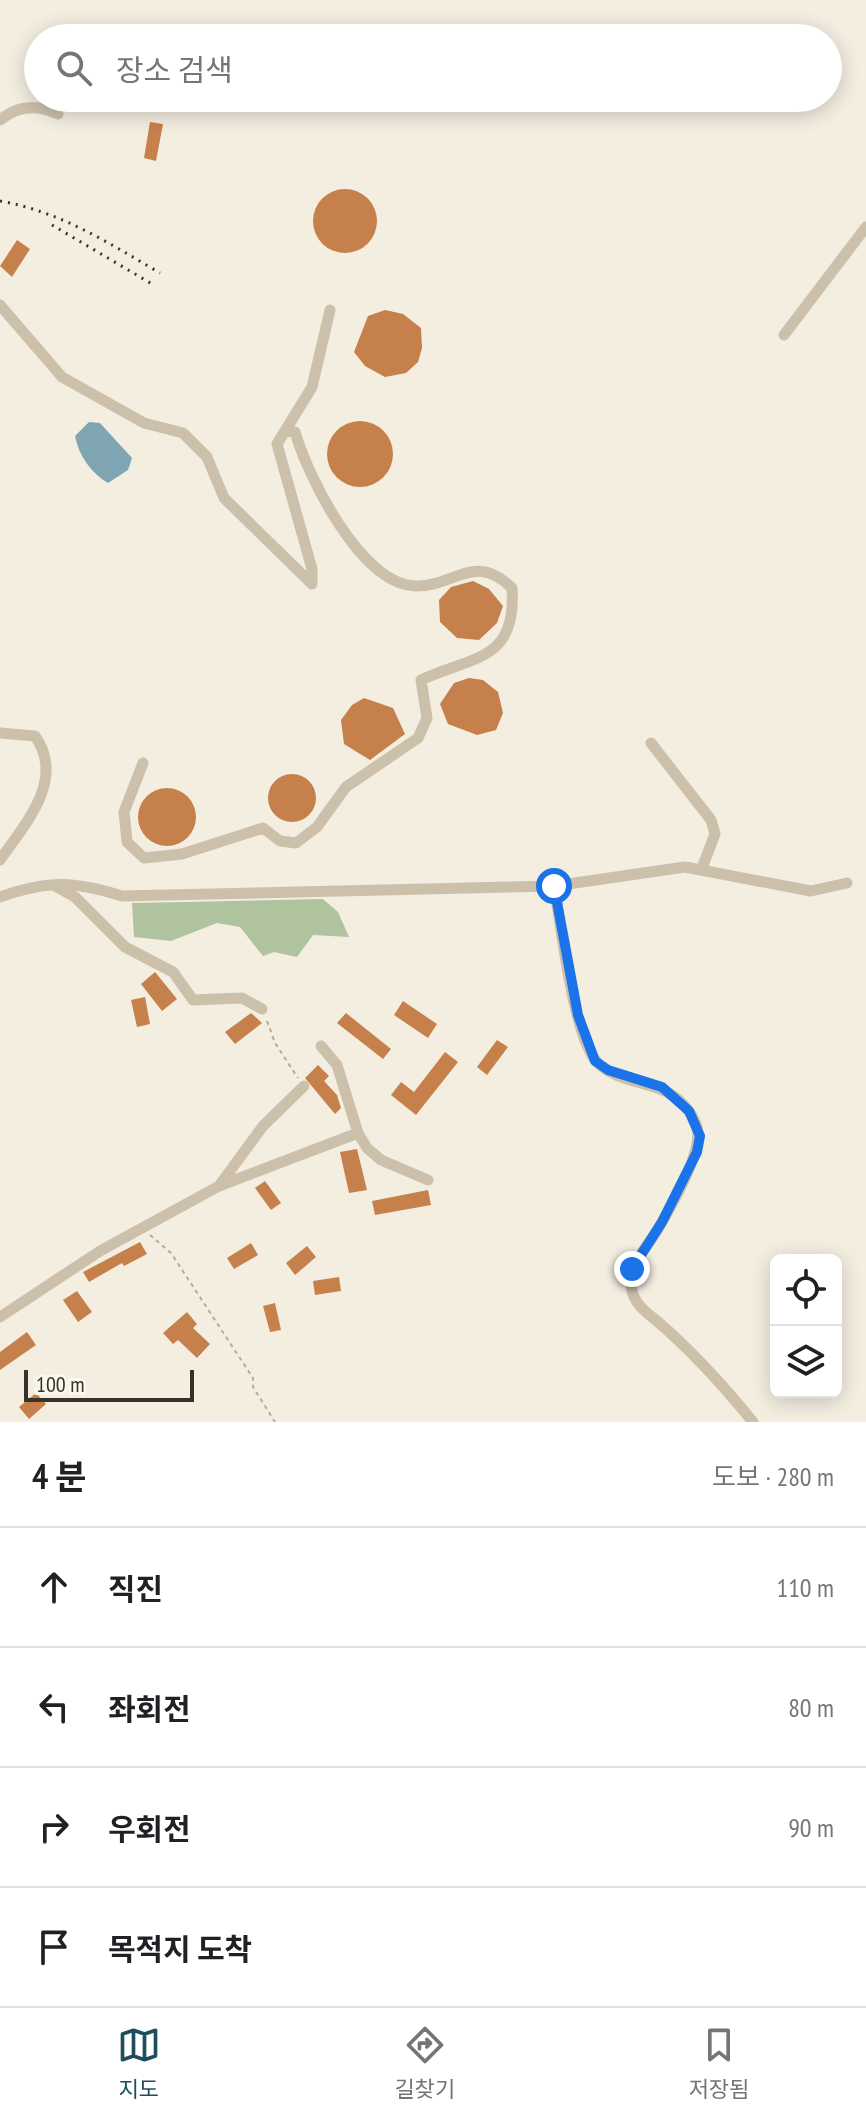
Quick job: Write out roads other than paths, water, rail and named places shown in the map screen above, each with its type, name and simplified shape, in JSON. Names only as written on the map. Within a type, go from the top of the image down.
[{"type":"street","points":[[0,120],[15,109],[24,107]]},
{"type":"street","points":[[54,112],[58,114]]},
{"type":"street","points":[[784,335],[866,227]]},
{"type":"street","points":[[0,305],[62,377],[144,423],[183,433],[207,457],[224,498],[312,584],[312,569],[277,444],[312,387],[330,310]]},
{"type":"street","points":[[143,763],[124,812],[127,842],[144,858],[182,854],[263,828],[280,841],[296,843],[317,827],[346,787],[418,738],[427,718],[421,680],[474,662],[494,650],[506,630],[513,611],[512,588],[500,576],[475,570],[416,586],[391,579],[351,544],[302,457],[295,432],[285,431]]},
{"type":"street","points":[[0,733],[35,736],[46,763],[41,801],[0,860]]},
{"type":"street","points":[[651,743],[711,820],[715,834],[702,868]]},
{"type":"street","points":[[0,897],[40,884],[83,884],[122,896],[554,886],[685,867],[811,891],[847,883]]},
{"type":"street","points":[[51,884],[75,897],[125,947],[159,961],[173,972],[193,1000],[242,998],[262,1009]]},
{"type":"street","points":[[554,886],[578,1015],[595,1061],[608,1070],[662,1087],[689,1111],[700,1136],[697,1152],[662,1222],[632,1269],[633,1294],[639,1305],[693,1350],[753,1422]]},
{"type":"street","points":[[321,1046],[337,1065],[345,1082],[358,1133],[367,1148],[381,1160],[428,1180]]},
{"type":"street","points":[[219,1186],[263,1126],[304,1086]]},
{"type":"street","points":[[0,1317],[141,1227],[219,1186],[358,1133]]},
{"type":"water","points":[[89,422],[100,423],[132,458],[128,470],[108,483],[91,469],[77,443],[75,436]]},
{"type":"railway","points":[[0,201],[63,220],[160,273]]},
{"type":"railway","points":[[52,225],[152,284]]}]
